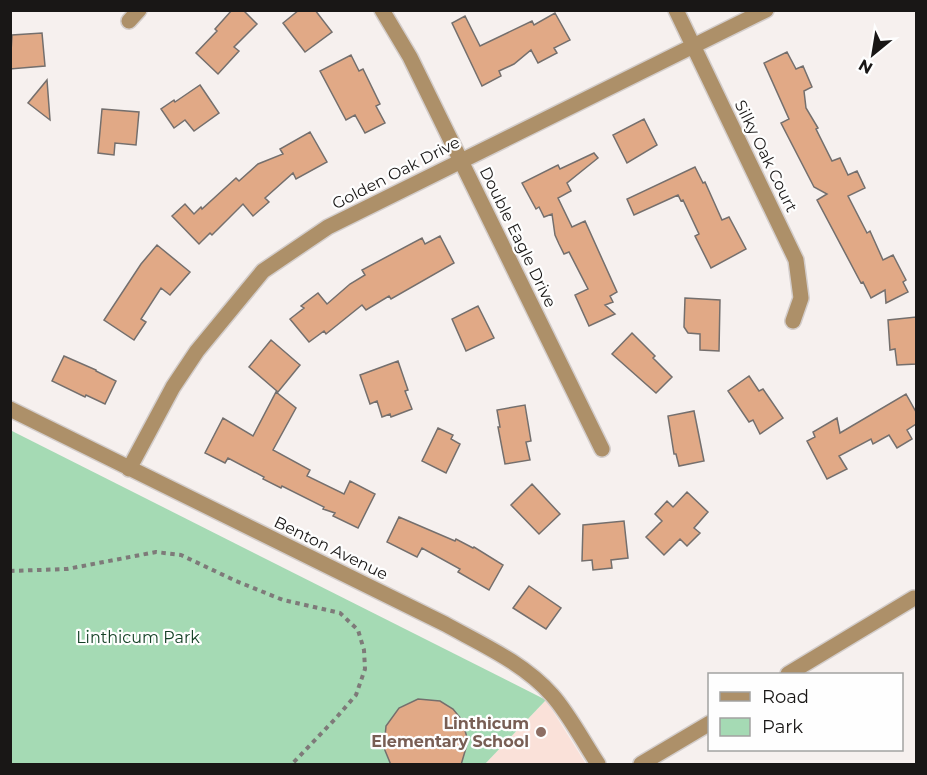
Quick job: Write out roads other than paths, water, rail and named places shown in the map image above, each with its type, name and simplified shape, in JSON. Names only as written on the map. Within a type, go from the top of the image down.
[{"type":"street","name":"Double Eagle Drive","points":[[382,10],[410,57],[602,449]]},
{"type":"street","name":"Silky Oak Court","points":[[676,10],[796,260],[801,298],[793,321]]},
{"type":"street","name":"Golden Oak Drive","points":[[129,469],[173,387],[197,351],[263,271],[328,227],[766,10]]},
{"type":"street","name":"Benton Avenue","points":[[10,409],[445,624],[489,648],[527,672],[553,696],[598,765]]},
{"type":"street","points":[[792,673],[914,598]]},
{"type":"street","points":[[641,765],[708,724]]},
{"type":"place","name":"Linthicum Elementary School","points":[[541,732]]},
{"type":"park label","name":"Linthicum Park","points":[[138,637]]}]
